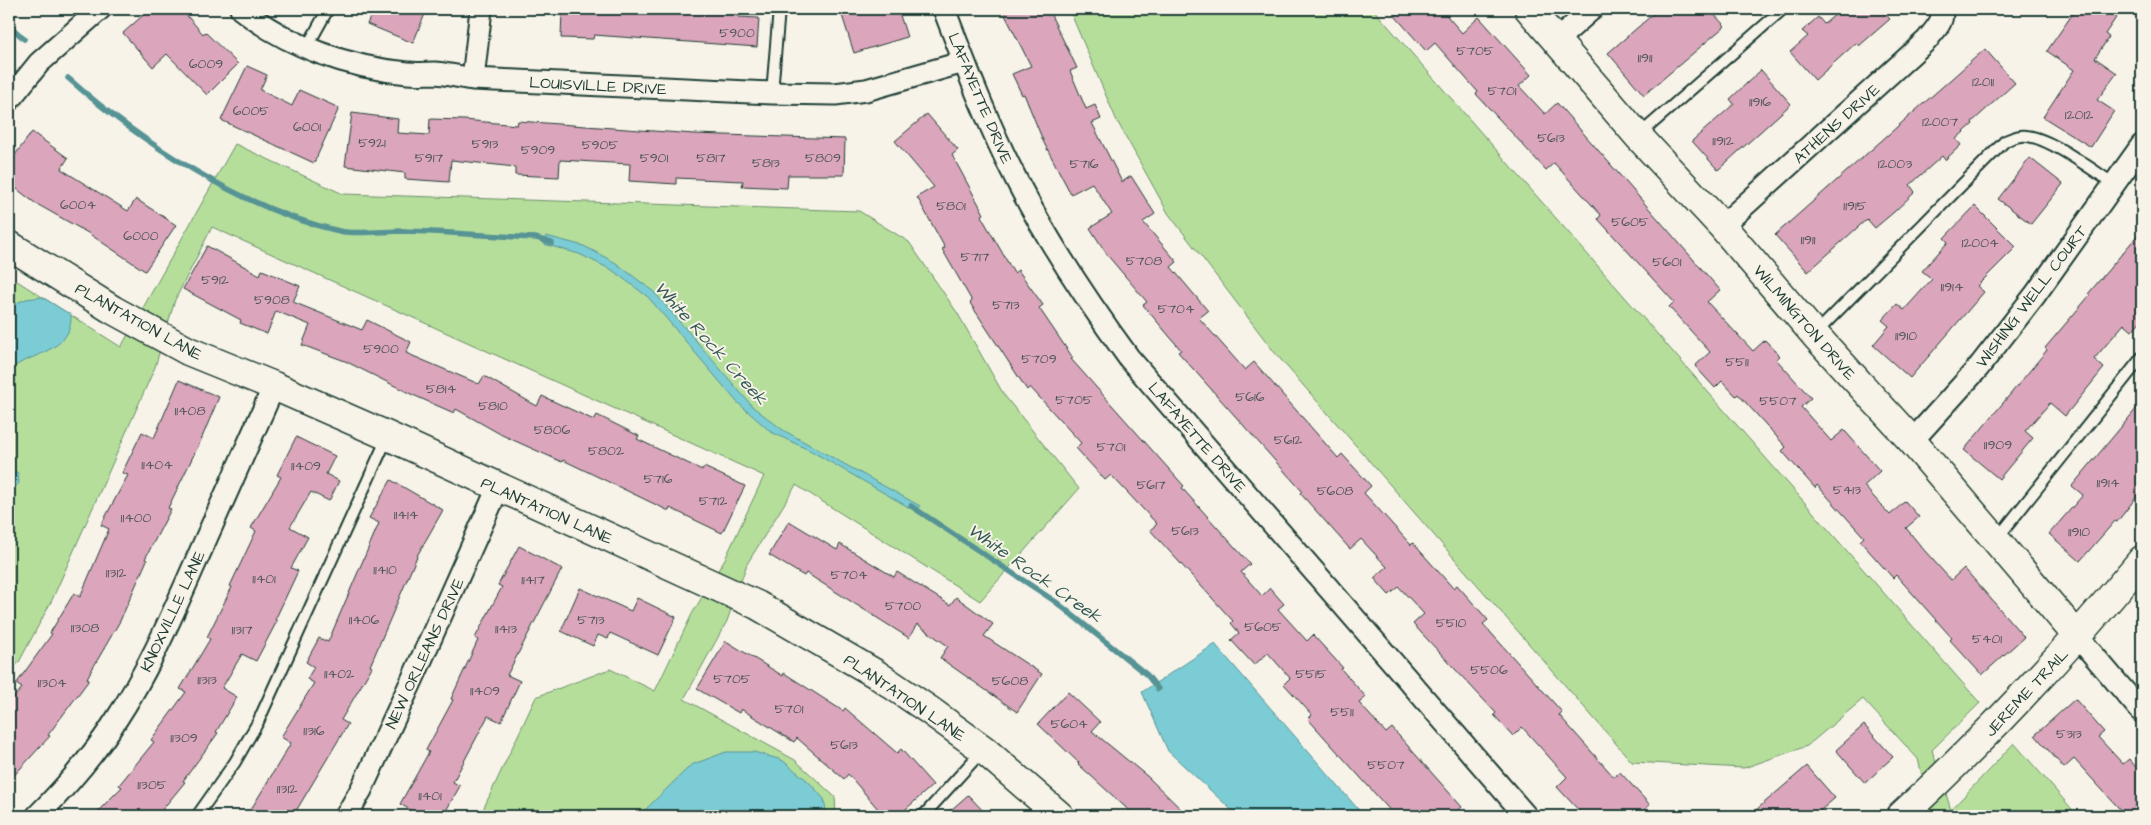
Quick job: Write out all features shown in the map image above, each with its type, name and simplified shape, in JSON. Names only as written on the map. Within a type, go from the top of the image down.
[{"type":"street","points":[[9,100],[39,63],[100,9]]},
{"type":"street","name":"LOUISVILLE DRIVE","points":[[241,9],[267,27],[307,48],[350,63],[410,74],[436,73],[473,79],[772,93],[835,94],[866,90],[964,62]]},
{"type":"street","points":[[473,79],[481,9]]},
{"type":"street","name":"LAFAYETTE DRIVE","points":[[944,9],[964,62],[996,136],[1040,223],[1087,299],[1130,358],[1526,816]]},
{"type":"street","name":"WILMINGTON DRIVE","points":[[1529,9],[1638,136],[1722,226],[1815,335],[1912,441],[2078,637]]},
{"type":"street","points":[[1557,40],[1592,9]]},
{"type":"street","name":"ATHENS DRIVE","points":[[1722,226],[1927,40],[1942,21],[1942,12]]},
{"type":"street","name":"WISHING WELL COURT","points":[[1912,441],[1978,368],[2035,296],[2142,145]]},
{"type":"street","name":"PLANTATION LANE","points":[[9,245],[104,305],[188,351],[388,436],[757,605],[876,674],[984,750],[1060,816]]},
{"type":"street","name":"KNOXVILLE LANE","points":[[37,816],[62,791],[94,751],[117,720],[137,685],[164,634],[274,386]]},
{"type":"street","name":"NEW ORLEANS DRIVE","points":[[346,816],[413,678],[498,488]]},
{"type":"street","name":"JEREME TRAIL","points":[[1901,816],[1992,729],[2078,637],[2142,560]]},
{"type":"street","points":[[2078,637],[2142,712]]},
{"type":"lane","points":[[307,48],[328,9]]},
{"type":"lane","points":[[772,93],[779,9]]},
{"type":"lane","points":[[1638,136],[1783,9]]},
{"type":"lane","points":[[1815,335],[2005,141],[2016,136],[2029,136],[2042,141],[2114,184]]},
{"type":"lane","points":[[1996,540],[2142,357]]},
{"type":"lane","points":[[197,816],[235,762],[258,722],[388,436]]},
{"type":"lane","points":[[923,816],[984,750]]},
{"type":"green space","points":[[1069,9],[1373,9],[1980,703],[1932,750],[1951,810],[2014,743],[2078,816],[1932,816],[1918,759],[1863,699],[1807,746],[1744,768],[1632,762],[1275,353],[1168,213],[1116,119]]},
{"type":"green space","points":[[235,144],[343,194],[859,211],[909,242],[958,314],[1004,395],[1079,489],[980,601],[796,485],[747,564],[727,621],[684,699],[795,760],[835,797],[836,816],[480,816],[536,697],[610,669],[655,691],[692,614],[726,557],[764,476],[212,227],[175,300],[155,367],[52,600],[19,662],[9,674],[9,291],[17,281],[121,347]]},
{"type":"water","points":[[546,236],[584,246],[616,263],[654,292],[753,407],[783,430],[920,506],[917,512],[811,451],[771,432],[737,402],[648,297],[612,270],[579,254],[544,244]]},
{"type":"water","points":[[42,297],[71,315],[70,327],[65,337],[58,344],[9,370],[9,306],[26,299]]},
{"type":"water","points":[[9,468],[18,473],[19,483],[9,494]]},
{"type":"water","points":[[1215,644],[1364,816],[1238,816],[1168,751],[1142,692]]},
{"type":"water","points":[[726,752],[754,752],[782,760],[808,781],[824,799],[827,816],[643,816],[646,809],[691,765]]},
{"type":"building","points":[[150,9],[181,9],[203,34],[205,32],[238,64],[207,95],[167,54],[153,67],[123,33]]},
{"type":"building","points":[[374,9],[427,9],[413,43],[367,24]]},
{"type":"building","points":[[739,9],[738,17],[759,18],[757,47],[594,35],[593,39],[561,38],[562,10]]},
{"type":"building","points":[[840,9],[898,9],[907,37],[854,53]]},
{"type":"building","points":[[1002,9],[1048,9],[1077,68],[1070,71],[1086,109],[1095,105],[1101,119],[1092,123],[1122,182],[1131,176],[1155,214],[1143,222],[1177,262],[1171,267],[1208,311],[1199,318],[1245,370],[1254,362],[1338,458],[1342,454],[1371,486],[1364,493],[1411,545],[1413,543],[1453,588],[1457,585],[1488,620],[1483,624],[1562,712],[1559,715],[1614,777],[1620,772],[1650,805],[1637,816],[1584,816],[1557,787],[1567,777],[1522,727],[1513,736],[1494,715],[1496,713],[1413,624],[1424,614],[1399,587],[1389,595],[1374,578],[1387,567],[1361,539],[1350,549],[1300,493],[1302,491],[1178,352],[1181,350],[1143,305],[1147,302],[1108,256],[1090,228],[1112,214],[1092,183],[1071,194],[1044,143],[1024,94],[1022,95],[1012,74],[1031,66]]},
{"type":"building","points":[[1403,9],[1441,9],[1462,33],[1479,17],[1531,75],[1519,86],[1545,114],[1557,103],[1720,290],[1707,302],[1753,351],[1765,340],[1780,356],[1776,359],[1811,398],[1801,407],[1831,441],[1844,430],[1880,471],[1864,486],[1890,515],[1905,501],[1919,517],[1906,528],[1924,550],[1951,580],[1964,568],[2024,637],[1982,675],[1896,575],[1893,578],[1860,541],[1864,537],[1817,485],[1815,488],[1782,451],[1786,447],[1738,394],[1736,396],[1722,381],[1715,388],[1695,366],[1710,352],[1669,307],[1674,302],[1598,219],[1601,215],[1554,163],[1546,170],[1476,94],[1478,92],[1435,43],[1426,51],[1395,16]]},
{"type":"building","points":[[1659,9],[1709,9],[1725,26],[1644,95],[1608,53]]},
{"type":"building","points":[[1842,9],[1880,9],[1890,19],[1859,46],[1856,43],[1815,80],[1790,52],[1808,36],[1802,31],[1818,17],[1824,24]]},
{"type":"building","points":[[2076,9],[2122,9],[2105,34],[2109,37],[2095,58],[2117,73],[2097,100],[2114,111],[2091,147],[2043,117],[2074,70],[2047,51]]},
{"type":"building","points":[[1985,49],[2015,83],[1956,139],[1961,145],[1945,160],[1942,156],[1910,185],[1915,192],[1894,212],[1875,228],[1867,219],[1808,272],[1775,235]]},
{"type":"building","points":[[247,66],[267,75],[260,90],[292,106],[299,90],[339,108],[314,163],[221,120]]},
{"type":"building","points":[[1761,70],[1791,104],[1718,170],[1692,141],[1734,104],[1730,99]]},
{"type":"building","points":[[352,113],[398,119],[397,133],[429,135],[430,119],[517,125],[518,121],[694,134],[845,139],[844,175],[788,175],[787,188],[742,186],[743,181],[676,178],[676,184],[629,181],[630,164],[560,160],[559,177],[515,175],[515,167],[451,160],[449,182],[405,179],[405,173],[345,166]]},
{"type":"building","points":[[927,114],[958,150],[952,155],[984,214],[981,216],[1014,273],[1018,270],[1043,305],[1039,308],[1073,358],[1071,359],[1184,486],[1182,488],[1250,564],[1241,572],[1262,596],[1270,588],[1284,604],[1278,609],[1307,641],[1313,635],[1366,697],[1359,703],[1386,733],[1392,728],[1462,807],[1452,816],[1395,816],[1308,719],[1312,715],[1284,684],[1290,678],[1268,653],[1254,665],[1231,640],[1239,633],[1231,623],[1233,621],[1150,530],[1157,524],[1111,475],[1105,480],[1076,448],[1081,443],[1030,387],[1027,390],[970,303],[972,301],[942,249],[945,248],[917,197],[934,187],[895,141]]},
{"type":"building","points":[[32,132],[68,158],[61,169],[128,211],[136,199],[176,225],[145,271],[88,233],[35,203],[9,183],[9,163]]},
{"type":"building","points":[[2030,158],[2063,184],[2031,224],[1998,199]]},
{"type":"building","points":[[1975,206],[2016,247],[1977,286],[1984,292],[1910,378],[1873,345],[1889,326],[1882,320],[1897,304],[1904,310],[1932,279],[1922,271],[1948,242],[1944,238]]},
{"type":"building","points":[[2142,230],[2142,319],[2132,331],[2124,324],[2094,359],[2104,368],[2065,416],[2050,403],[2025,431],[2033,438],[1999,479],[1964,450],[2047,350],[2045,348],[2090,295],[2088,294]]},
{"type":"building","points":[[207,246],[260,275],[262,270],[300,286],[293,302],[362,330],[367,320],[411,342],[406,353],[479,384],[484,376],[537,406],[542,396],[594,420],[597,415],[639,436],[637,439],[702,470],[704,467],[745,486],[722,533],[670,508],[669,511],[563,460],[562,462],[502,435],[456,409],[454,413],[345,361],[302,345],[310,325],[276,311],[267,334],[240,323],[241,320],[183,289]]},
{"type":"building","points":[[179,380],[219,397],[201,440],[168,508],[171,509],[145,559],[147,560],[120,621],[87,678],[89,680],[48,735],[50,736],[9,781],[9,703],[22,688],[16,684],[52,634],[50,633],[74,593],[80,597],[109,529],[101,525],[128,475],[122,473],[142,432],[154,438]]},
{"type":"building","points":[[2142,402],[2142,490],[2117,522],[2115,521],[2080,561],[2049,534],[2083,495],[2072,486]]},
{"type":"building","points":[[296,437],[335,456],[326,474],[339,481],[329,501],[311,492],[290,527],[308,537],[291,568],[298,571],[275,620],[277,621],[256,661],[242,654],[222,688],[237,697],[216,732],[218,733],[183,781],[185,782],[157,816],[93,816],[122,787],[119,785],[154,742],[151,740],[186,692],[180,689],[210,639],[207,637],[232,587],[230,586],[256,531],[251,528],[281,477],[277,475]]},
{"type":"building","points":[[391,480],[443,510],[418,554],[370,666],[372,667],[341,720],[348,724],[293,816],[247,816],[291,743],[281,737],[314,683],[307,679],[314,667],[306,662],[319,638],[328,642],[379,523],[369,518]]},
{"type":"building","points":[[789,521],[837,550],[840,544],[894,577],[897,572],[950,605],[956,597],[993,624],[984,636],[1042,674],[1017,712],[940,658],[948,646],[917,624],[909,638],[806,573],[804,576],[769,555]]},
{"type":"building","points":[[519,546],[562,569],[507,675],[520,681],[501,722],[488,716],[453,782],[460,786],[443,816],[421,816],[400,804],[429,752],[426,750],[453,700],[451,699],[478,640],[475,638],[502,587],[498,585]]},
{"type":"building","points":[[580,588],[631,611],[637,598],[676,617],[658,655],[610,633],[608,639],[598,635],[593,646],[561,631]]},
{"type":"building","points":[[726,641],[783,676],[784,673],[843,711],[845,708],[897,753],[901,749],[933,785],[898,816],[884,816],[848,774],[844,779],[797,738],[794,742],[741,709],[739,713],[697,689]]},
{"type":"building","points":[[1068,692],[1100,722],[1092,731],[1148,777],[1188,816],[1135,816],[1038,724]]},
{"type":"building","points":[[2075,699],[2104,732],[2098,737],[2123,764],[2129,759],[2142,774],[2142,816],[2126,816],[2074,759],[2064,768],[2035,735]]},
{"type":"building","points":[[1864,725],[1893,757],[1865,783],[1836,750]]},
{"type":"building","points":[[1807,766],[1835,798],[1814,816],[1749,816]]},
{"type":"building","points":[[968,795],[988,816],[944,816]]},
{"type":"waterway","name":"White Rock Creek","points":[[9,25],[24,39]]},
{"type":"waterway","name":"White Rock Creek","points":[[68,78],[127,126],[195,171],[230,190],[303,221],[346,232],[437,232],[536,238],[552,243]]},
{"type":"waterway","name":"White Rock Creek","points":[[911,506],[1056,602],[1147,675],[1158,689]]}]
